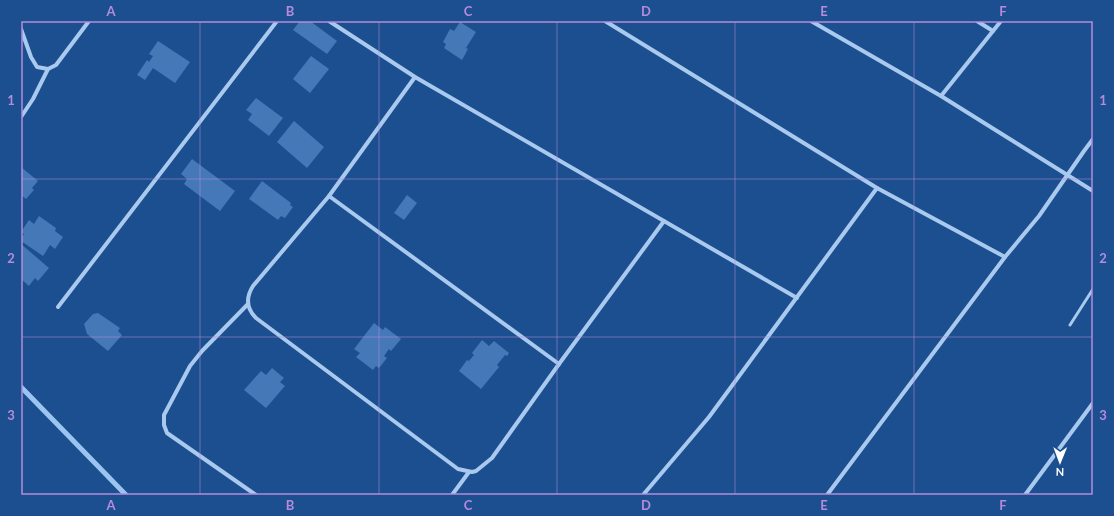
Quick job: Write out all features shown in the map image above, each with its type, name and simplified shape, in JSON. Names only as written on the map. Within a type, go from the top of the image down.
[{"type":"street","points":[[21,29],[31,57],[37,67],[48,69],[56,66],[89,21]]},
{"type":"street","points":[[58,307],[277,21]]},
{"type":"street","points":[[329,21],[415,77],[797,298]]},
{"type":"street","points":[[605,21],[877,188],[1005,257]]},
{"type":"street","points":[[811,21],[941,96],[1093,191]]},
{"type":"street","points":[[977,21],[993,31]]},
{"type":"street","points":[[941,96],[1001,21]]},
{"type":"street","points":[[21,117],[33,99],[48,69]]},
{"type":"street","points":[[415,77],[329,196],[253,286],[249,292],[248,304],[251,313],[256,318],[458,469],[469,472],[476,471],[492,458],[664,221]]},
{"type":"street","points":[[827,495],[1005,257],[1039,216],[1093,139]]},
{"type":"street","points":[[643,495],[709,417],[877,188]]},
{"type":"street","points":[[329,196],[559,364]]},
{"type":"street","points":[[248,304],[202,351],[190,366],[164,415],[164,425],[167,433],[256,495]]},
{"type":"street","points":[[1025,495],[1093,403]]},
{"type":"street","points":[[452,495],[469,472]]},
{"type":"lane","points":[[1070,324],[1093,290]]},
{"type":"building","points":[[300,21],[310,21],[337,41],[327,54],[293,30]]},
{"type":"building","points":[[460,22],[476,32],[466,48],[468,49],[462,60],[444,48],[446,44],[443,42],[450,29],[454,31]]},
{"type":"building","points":[[158,41],[190,62],[175,83],[153,68],[145,80],[137,75],[147,60],[149,62],[153,56],[149,54]]},
{"type":"building","points":[[311,56],[329,69],[310,93],[293,79]]},
{"type":"building","points":[[256,98],[283,118],[269,136],[248,120],[252,114],[246,110]]},
{"type":"building","points":[[294,121],[324,147],[307,168],[277,142]]},
{"type":"building","points":[[192,159],[235,191],[220,211],[184,184],[187,179],[181,174]]},
{"type":"building","points":[[21,167],[38,181],[32,188],[34,190],[26,199],[21,195]]},
{"type":"building","points":[[262,181],[291,203],[290,205],[293,207],[285,218],[281,216],[278,220],[249,199]]},
{"type":"building","points":[[407,195],[417,203],[404,220],[394,213]]},
{"type":"building","points":[[39,216],[56,228],[55,231],[63,237],[55,249],[50,245],[43,256],[21,241],[24,234],[21,232],[29,220],[34,224]]},
{"type":"building","points":[[21,244],[49,268],[38,281],[35,278],[29,286],[21,279]]},
{"type":"building","points":[[98,313],[120,328],[118,331],[122,335],[108,351],[87,334],[84,324],[93,314]]},
{"type":"building","points":[[374,323],[383,330],[385,327],[401,339],[391,351],[389,349],[384,356],[387,358],[379,368],[376,366],[373,370],[356,357],[360,353],[354,349]]},
{"type":"building","points":[[482,340],[489,346],[494,341],[509,353],[507,356],[505,355],[497,365],[499,367],[481,389],[459,371],[467,360],[469,361],[474,355],[472,353]]},
{"type":"building","points":[[272,368],[284,378],[280,382],[285,386],[266,408],[244,390],[261,371],[266,375]]},
{"type":"waterway","points":[[21,387],[126,495]]}]
